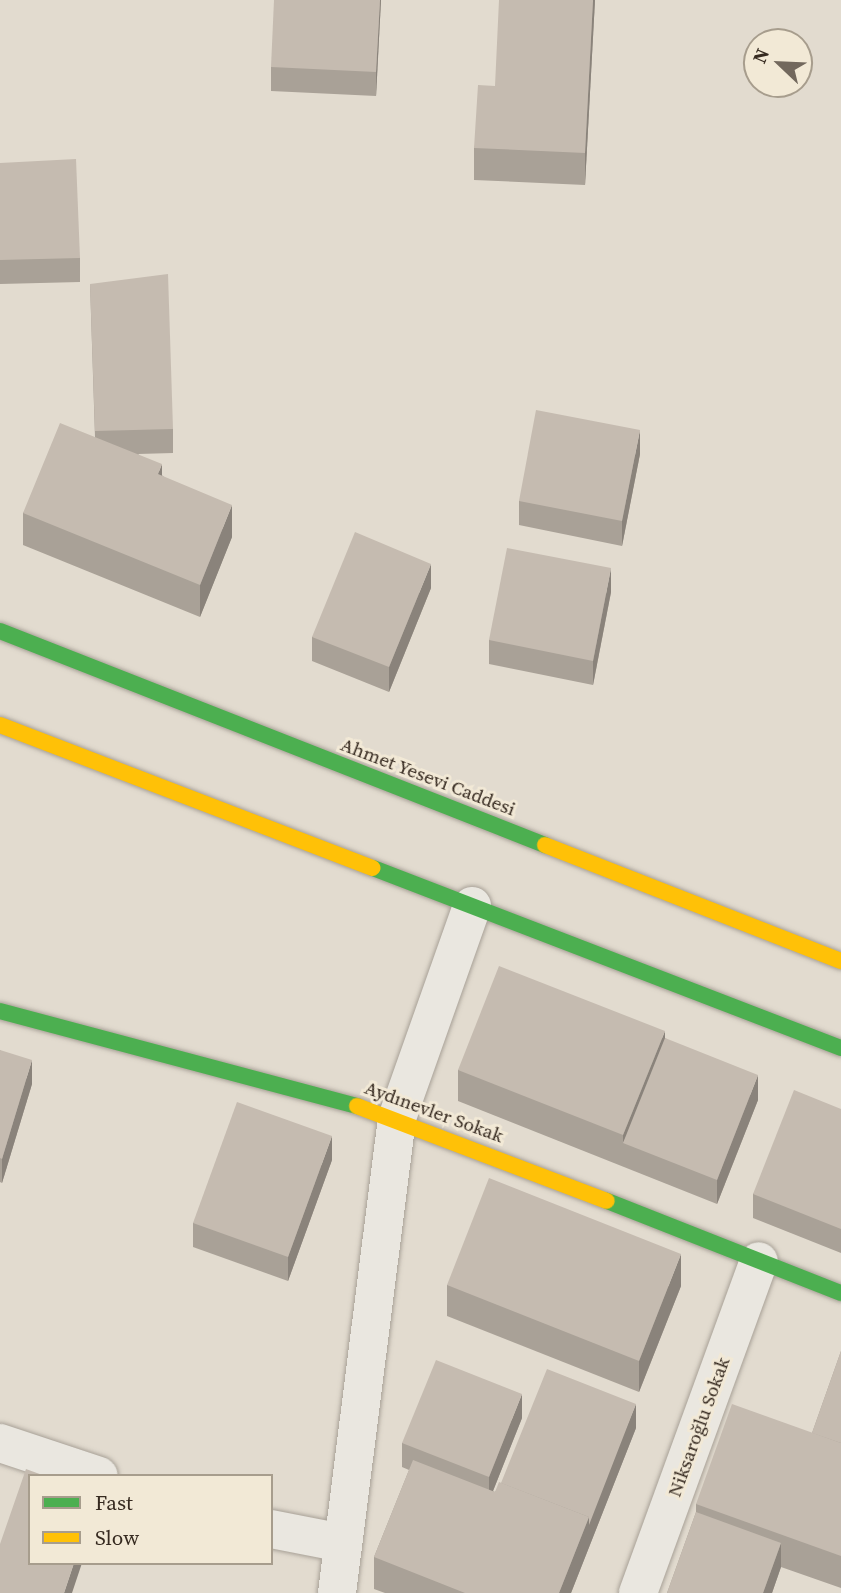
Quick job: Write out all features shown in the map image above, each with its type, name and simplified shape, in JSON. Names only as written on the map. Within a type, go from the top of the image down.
[{"type":"main road","name":"Ahmet Yesevi Caddesi","points":[[0,631],[841,961]]},
{"type":"main road","points":[[0,725],[841,1048]]},
{"type":"main road","name":"Aydınevler Sokak","points":[[0,1011],[254,1075],[397,1118],[841,1293]]},
{"type":"street","points":[[337,1593],[397,1118],[472,906]]},
{"type":"street","name":"Niksaroğlu Sokak","points":[[638,1593],[759,1261]]},
{"type":"street","points":[[0,1443],[93,1474]]},
{"type":"street","points":[[273,1529],[343,1544]]},
{"type":"building","points":[[274,0],[380,0],[376,72],[271,67]]},
{"type":"building","points":[[499,0],[593,0],[585,153],[474,148],[478,85],[495,86]]},
{"type":"building","points":[[76,159],[80,258],[0,260],[0,163]]},
{"type":"building","points":[[168,274],[173,429],[95,431],[90,284]]},
{"type":"building","points":[[536,410],[640,430],[622,521],[519,501]]},
{"type":"building","points":[[60,423],[162,464],[158,474],[232,505],[200,585],[23,513]]},
{"type":"building","points":[[355,532],[431,564],[389,667],[312,637]]},
{"type":"building","points":[[507,548],[611,568],[593,661],[489,640]]},
{"type":"building","points":[[499,966],[665,1031],[623,1135],[458,1070]]},
{"type":"building","points":[[665,1038],[758,1075],[717,1180],[623,1143]]},
{"type":"building","points":[[0,1050],[32,1060],[2,1159],[0,1158]]},
{"type":"building","points":[[794,1090],[841,1109],[841,1229],[753,1194]]},
{"type":"building","points":[[237,1102],[332,1136],[288,1257],[193,1223]]},
{"type":"building","points":[[489,1178],[681,1254],[639,1361],[447,1285]]},
{"type":"building","points":[[841,1351],[841,1443],[812,1433]]},
{"type":"building","points":[[436,1360],[522,1394],[489,1477],[402,1443]]},
{"type":"building","points":[[547,1369],[636,1404],[589,1525],[589,1517],[501,1483]]},
{"type":"building","points":[[732,1404],[841,1443],[841,1556],[696,1504]]},
{"type":"building","points":[[413,1460],[495,1492],[499,1482],[589,1517],[559,1593],[465,1593],[374,1557]]},
{"type":"building","points":[[26,1469],[40,1474],[28,1474],[28,1565],[73,1565],[64,1593],[0,1593],[0,1544]]},
{"type":"building","points":[[696,1512],[781,1543],[763,1593],[667,1593]]},
{"type":"traffic: fast","points":[[0,631],[545,845]]},
{"type":"traffic: fast","points":[[373,868],[841,1048]]},
{"type":"traffic: fast","points":[[0,1011],[357,1106]]},
{"type":"traffic: fast","points":[[607,1201],[841,1293]]},
{"type":"traffic: slow","points":[[0,725],[373,868]]},
{"type":"traffic: slow","points":[[545,845],[841,961]]},
{"type":"traffic: slow","points":[[357,1106],[607,1201]]}]
